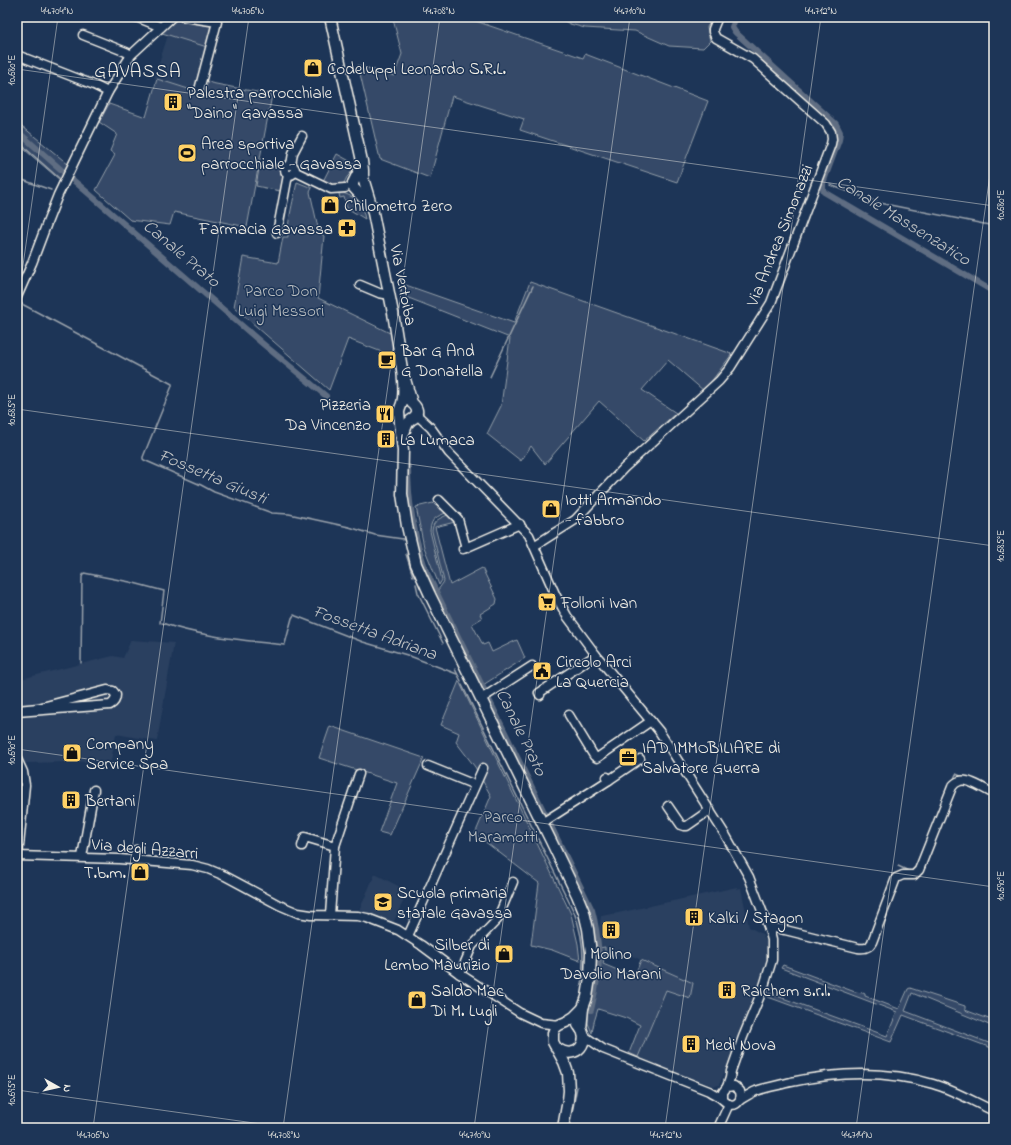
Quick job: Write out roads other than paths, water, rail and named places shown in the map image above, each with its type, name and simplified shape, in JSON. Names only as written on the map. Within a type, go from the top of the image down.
[{"type":"main road","points":[[330,17],[362,162],[356,186]]},
{"type":"main road","name":"Via Vertoiba","points":[[356,186],[372,208],[397,332],[402,369]]},
{"type":"main road","points":[[402,369],[412,403],[417,410],[405,430],[402,440]]},
{"type":"main road","points":[[402,369],[403,394],[402,405],[399,410],[402,440],[403,504],[415,559],[430,595],[546,820],[584,912],[588,928],[591,953],[590,978],[583,1008],[582,1044],[576,1050],[568,1053],[558,1050]]},
{"type":"main road","points":[[402,405],[407,402],[412,403]]},
{"type":"main road","points":[[400,416],[404,420],[413,418]]},
{"type":"main road","points":[[563,1128],[569,1091],[568,1074],[564,1062],[552,1038],[553,1033],[563,1023],[583,1008]]},
{"type":"main road","points":[[563,1023],[574,1023],[582,1032]]},
{"type":"main road","points":[[568,1074],[576,1050]]},
{"type":"street","points":[[136,17],[161,27]]},
{"type":"street","points":[[17,297],[32,263],[58,195],[108,92],[131,56],[172,17]]},
{"type":"street","points":[[184,17],[217,22],[199,90]]},
{"type":"street","name":"Via Andrea Simonazzi","points":[[534,546],[575,520],[624,468],[719,381],[730,368],[772,303],[815,183],[829,150],[832,139],[831,132],[822,120],[753,59],[714,35],[714,25],[718,17]]},
{"type":"street","points":[[83,35],[126,52],[131,56]]},
{"type":"street","points":[[17,55],[94,85],[108,92]]},
{"type":"street","points":[[277,233],[292,170],[293,153],[302,136]]},
{"type":"street","points":[[292,170],[331,189],[356,186]]},
{"type":"street","points":[[360,285],[379,293],[390,295]]},
{"type":"street","points":[[413,418],[431,428],[450,453],[529,535],[556,596],[567,616],[596,655],[651,721],[710,810],[741,861],[748,877],[769,929],[772,940],[772,953],[769,969],[743,1037],[726,1088],[722,1094],[726,1102],[718,1128]]},
{"type":"street","points":[[439,500],[458,518],[464,548],[520,524]]},
{"type":"street","points":[[540,696],[539,692],[596,655]]},
{"type":"street","points":[[483,698],[532,666]]},
{"type":"street","points":[[107,690],[113,691],[116,695],[115,701],[110,705],[17,711],[38,708],[107,690]]},
{"type":"street","points":[[569,715],[594,756],[597,758],[651,721]]},
{"type":"street","points":[[17,759],[23,772],[25,785],[18,856]]},
{"type":"street","points":[[546,820],[640,759]]},
{"type":"street","points":[[428,766],[475,785]]},
{"type":"street","points":[[408,936],[483,768]]},
{"type":"street","points":[[330,915],[335,846],[359,774]]},
{"type":"street","points":[[769,929],[775,928],[858,948],[867,948],[872,942],[896,878],[903,875],[914,875],[919,870],[952,787],[955,783],[961,780],[967,781],[994,794]]},
{"type":"street","points":[[82,858],[94,790]]},
{"type":"street","points":[[668,806],[681,825],[684,826],[710,810]]},
{"type":"street","points":[[302,846],[305,837],[335,846]]},
{"type":"street","points":[[134,860],[136,850]]},
{"type":"street","name":"Via degli Azzarri","points":[[18,856],[134,860],[192,865],[208,869],[235,880],[292,911],[311,915],[358,916],[367,918],[392,927],[408,936],[460,974],[510,1007],[541,1023],[552,1038]]},
{"type":"street","points":[[460,974],[472,946],[497,920],[513,882]]},
{"type":"street","name":"Via degli Azzarri","points":[[541,1023],[563,1023]]},
{"type":"street","points":[[582,1032],[597,1046],[603,1049],[709,1091],[726,1102],[735,1104],[756,1092],[816,1077],[837,1074],[858,1074],[892,1075],[935,1084],[994,1111]]},
{"type":"street","points":[[576,1050],[594,1048],[603,1049]]},
{"type":"street","points":[[733,1065],[737,1088],[741,1094],[740,1100]]},
{"type":"street","points":[[709,1091],[732,1086],[756,1092]]},
{"type":"waterway","points":[[599,17],[604,19],[614,17]]},
{"type":"waterway","points":[[672,17],[684,17]]},
{"type":"waterway","name":"Canale Massenzatico","points":[[736,17],[732,27],[735,32],[836,124],[840,132],[839,140],[823,183],[824,192],[994,292]]},
{"type":"waterway","name":"Canale Prato","points":[[17,131],[65,173]]},
{"type":"waterway","name":"Fossetta Giusti","points":[[17,141],[60,179],[56,191]]},
{"type":"waterway","points":[[17,178],[51,190]]},
{"type":"waterway","name":"Canale Prato","points":[[73,180],[263,344],[326,396]]},
{"type":"waterway","points":[[830,185],[880,203],[994,226]]},
{"type":"waterway","name":"Fossetta Giusti","points":[[47,210],[52,200]]},
{"type":"waterway","name":"Fossetta Giusti","points":[[34,245],[46,215]]},
{"type":"waterway","name":"Fossetta Giusti","points":[[27,265],[31,254]]},
{"type":"waterway","points":[[490,377],[533,286]]},
{"type":"waterway","name":"Fossetta Giusti","points":[[20,303],[172,384],[143,457],[144,460],[214,492],[272,513],[289,514],[349,527],[375,535],[403,540]]},
{"type":"waterway","points":[[17,313],[20,307]]},
{"type":"waterway","name":"Canale Prato","points":[[408,467],[412,520],[426,571],[592,910],[597,933],[599,963],[591,1010]]},
{"type":"waterway","name":"Fossetta Giusti","points":[[406,554],[413,576]]},
{"type":"waterway","name":"Fossetta Adriana","points":[[81,663],[82,577],[84,573],[130,582],[164,591],[160,623]]},
{"type":"waterway","name":"Fossetta Giusti","points":[[416,584],[418,593],[443,643]]},
{"type":"waterway","name":"Fossetta Adriana","points":[[162,623],[207,635],[284,645],[294,615],[363,642],[407,655],[457,674]]},
{"type":"waterway","name":"Fossetta Giusti","points":[[455,669],[461,681]]},
{"type":"waterway","name":"Fossetta Giusti","points":[[462,685],[574,912],[582,948],[583,966],[581,985]]},
{"type":"waterway","points":[[953,781],[956,774],[963,777]]},
{"type":"waterway","points":[[898,866],[911,872]]},
{"type":"waterway","points":[[569,1128],[577,1087]]},
{"type":"place","name":"Codeluppi Leonardo S.R.L.","points":[[313,68]]},
{"type":"place","name":"Palestra parrocchiale \"Daino\" Gavassa","points":[[173,102]]},
{"type":"place","name":"Area sportiva parrocchiale - Gavassa","points":[[187,153]]},
{"type":"place","name":"Chilometro Zero","points":[[330,205]]},
{"type":"place","name":"Farmacia Gavassa","points":[[347,228]]},
{"type":"place","name":"Bar G And G Donatella","points":[[387,360]]},
{"type":"place","name":"Pizzeria Da Vincenzo","points":[[385,414]]},
{"type":"place","name":"La Lumaca","points":[[386,439]]},
{"type":"place","name":"Iotti Armando - fabbro","points":[[551,509]]},
{"type":"place","name":"Folloni Ivan","points":[[547,602]]},
{"type":"place","name":"Circolo Arci La Quercia","points":[[542,671]]},
{"type":"place","name":"Company Service Spa","points":[[72,753]]},
{"type":"place","name":"IAD IMMOBILIARE di Salvatore Guerra","points":[[628,757]]},
{"type":"place","name":"Bertani","points":[[71,800]]},
{"type":"place","name":"T.b.m.","points":[[140,872]]},
{"type":"place","name":"Scuola primaria statale Gavassa","points":[[383,902]]},
{"type":"place","name":"Kalki / Stagon","points":[[694,917]]},
{"type":"place","name":"Molino Davolio Marani","points":[[611,930]]},
{"type":"place","name":"Silber di Lembo Maurizio","points":[[504,954]]},
{"type":"place","name":"Raichem s.r.l.","points":[[727,990]]},
{"type":"place","name":"Saldo Mac Di M. Lugli","points":[[417,1000]]},
{"type":"place","name":"Medi Nova","points":[[691,1044]]},
{"type":"district","name":"GAVASSA","points":[[138,70]]},
{"type":"park label","name":"Parco Don Luigi Messori","points":[[281,300]]},
{"type":"park label","name":"Parco Maramotti","points":[[503,826]]}]
